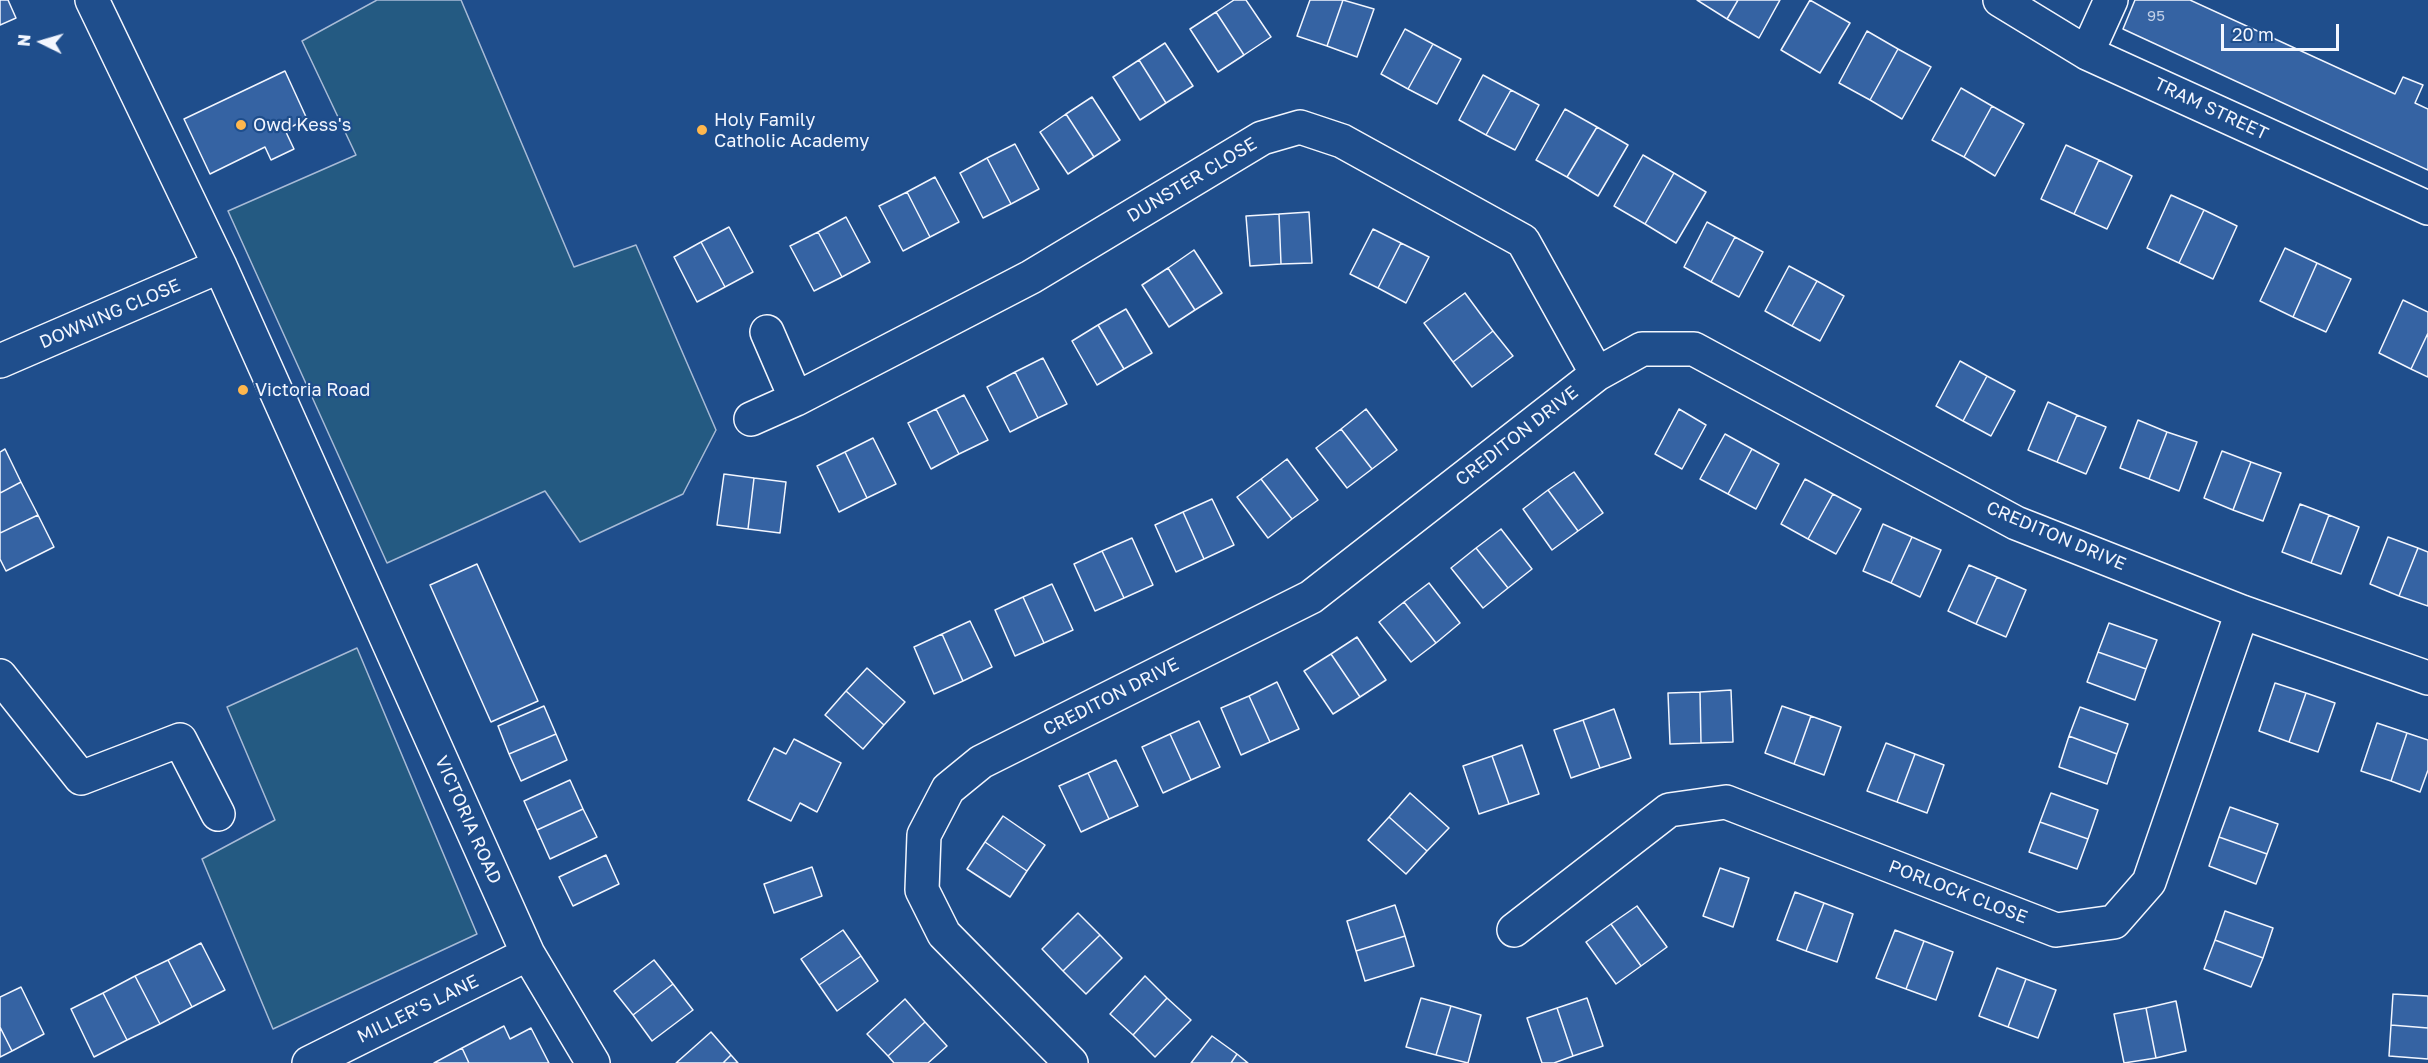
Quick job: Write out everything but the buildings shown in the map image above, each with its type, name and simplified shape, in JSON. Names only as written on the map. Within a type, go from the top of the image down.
[{"type":"street","name":"VICTORIA ROAD","points":[[92,0],[219,266],[528,954],[592,1063]]},
{"type":"street","name":"TRAM STREET","points":[[2000,0],[2087,52],[2428,208]]},
{"type":"street","points":[[2087,52],[2111,0]]},
{"type":"street","name":"DUNSTER CLOSE","points":[[751,419],[796,399],[1031,277],[1262,138],[1300,127],[1342,141],[1522,241],[1597,374]]},
{"type":"street","name":"DOWNING CLOSE","points":[[0,361],[219,266]]},
{"type":"street","points":[[767,332],[796,399]]},
{"type":"street","name":"CREDITON DRIVE","points":[[1071,1063],[944,934],[922,890],[924,835],[948,789],[981,762],[1311,597],[1597,374],[1642,350],[1694,349],[2016,523],[2242,612],[2428,678]]},
{"type":"street","name":"PORLOCK CLOSE","points":[[1514,930],[1669,810],[1726,802],[2056,930],[2114,922],[2149,882],[2242,612]]},
{"type":"street","points":[[0,676],[81,778],[180,740],[218,814]]},
{"type":"street","name":"MILLER'S LANE","points":[[309,1063],[528,954]]},
{"type":"shaded area","points":[[377,0],[461,0],[574,267],[636,245],[716,430],[683,494],[580,542],[545,491],[387,563],[228,211],[356,155],[302,41]]},
{"type":"shaded area","points":[[357,648],[477,934],[273,1029],[202,859],[275,820],[227,707]]},
{"type":"place","name":"Owd Kess's","points":[[241,125]]},
{"type":"place","name":"Holy Family Catholic Academy","points":[[702,130]]},
{"type":"place","name":"Victoria Road","points":[[243,390]]}]
